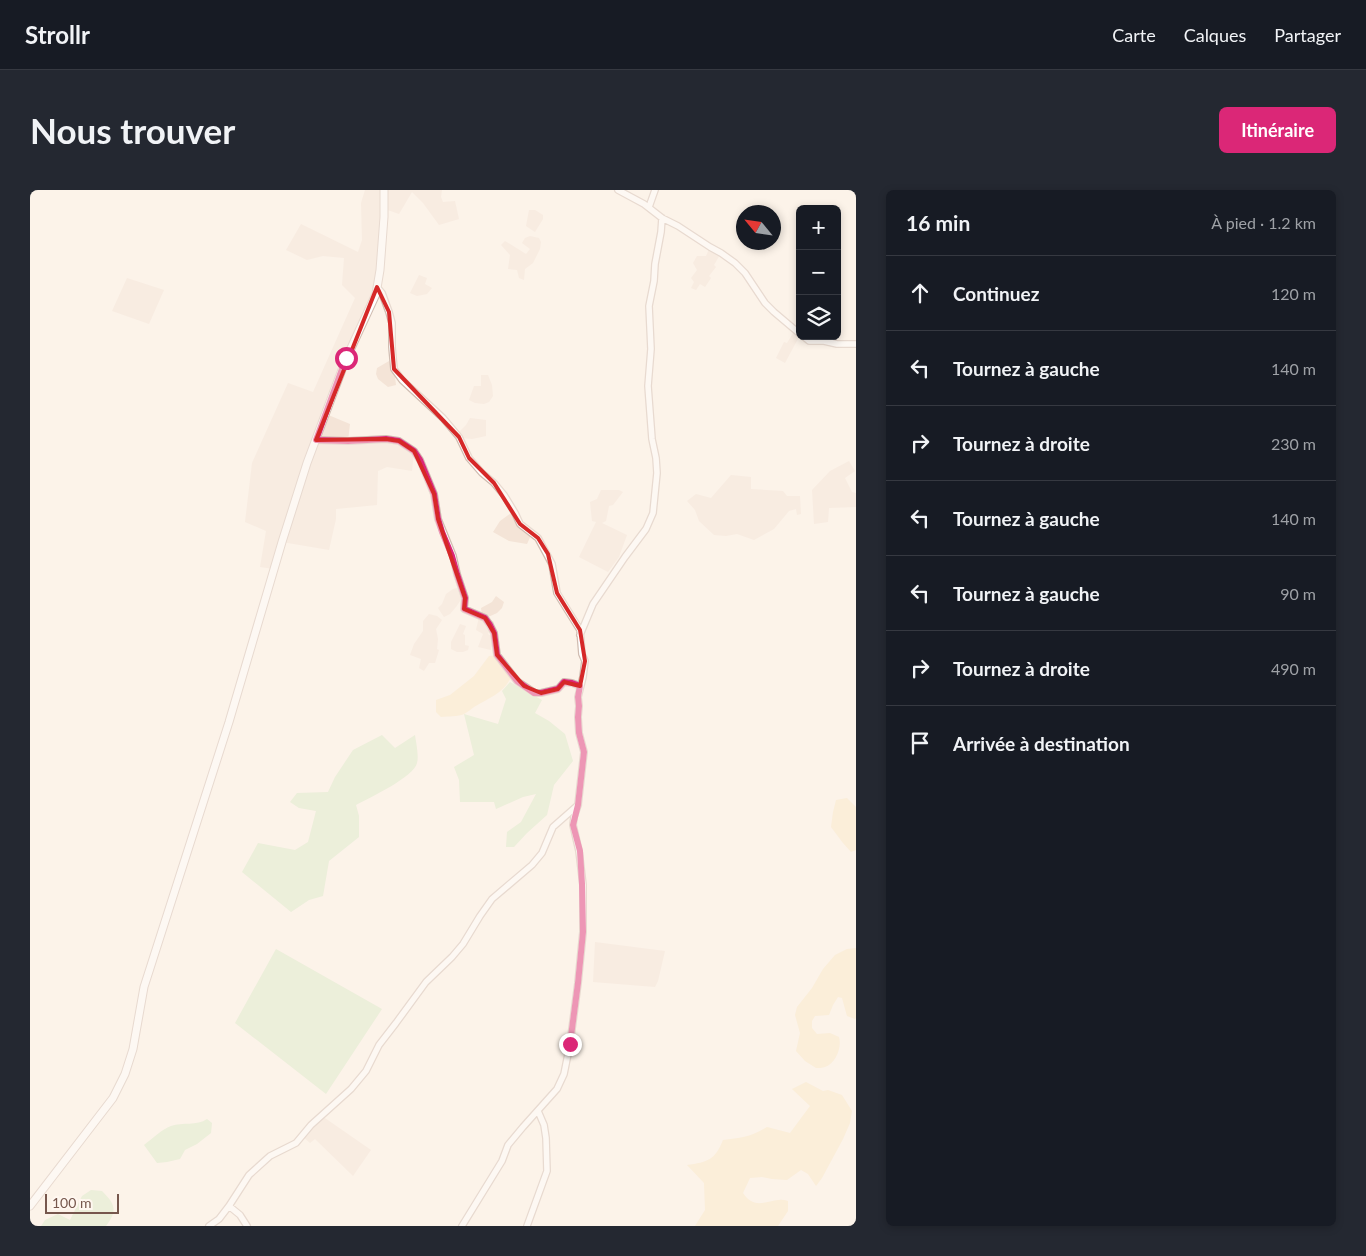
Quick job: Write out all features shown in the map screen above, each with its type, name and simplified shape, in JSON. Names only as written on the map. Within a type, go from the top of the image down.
[{"type":"street","points":[[30,1206],[113,1098],[125,1074],[134,1049],[144,987],[226,730],[307,463],[346,358],[376,294],[384,217],[384,190]]},
{"type":"street","points":[[618,190],[649,207],[662,218],[678,226],[735,263],[765,303],[796,331]]},
{"type":"street","points":[[649,207],[656,190]]},
{"type":"street","points":[[580,635],[593,604],[646,529],[653,513],[658,473],[652,439],[648,386],[651,349],[649,306],[662,218]]},
{"type":"street","points":[[377,287],[392,323],[394,369],[402,380],[443,418],[459,437],[469,458],[504,495],[520,524],[538,538],[552,564],[557,593],[580,630],[582,654],[585,661],[578,697],[579,733],[584,752],[578,805],[573,825],[580,851],[583,932],[576,1000],[564,1074],[557,1089],[508,1145],[502,1161],[462,1226]]},
{"type":"street","points":[[808,340],[836,344],[856,344]]},
{"type":"street","points":[[316,440],[386,439],[399,441],[414,451],[420,460],[434,494],[438,519],[465,598],[464,609],[485,618],[494,633],[497,655],[517,681],[534,693],[558,689],[564,682],[580,686]]},
{"type":"street","points":[[209,1226],[219,1219],[249,1175],[270,1156],[296,1143],[311,1125],[351,1089],[366,1071],[379,1045],[426,982],[463,944],[492,900],[532,865],[542,853],[553,827],[578,805]]},
{"type":"street","points":[[528,1226],[547,1171],[546,1138],[544,1125],[538,1111]]},
{"type":"street","points":[[229,1206],[240,1215],[247,1226]]},
{"type":"highlighted area","points":[[377,287],[389,312],[394,369],[459,437],[469,458],[494,483],[520,524],[538,538],[548,554],[557,593],[580,630],[585,661],[580,686],[564,682],[558,689],[541,693],[524,686],[497,655],[494,633],[485,618],[464,609],[465,598],[438,519],[434,494],[414,451],[399,441],[386,439],[316,440]]},
{"type":"shaded area","points":[[365,190],[442,190],[441,197],[443,202],[455,201],[459,219],[439,225],[423,203],[412,192],[399,214],[385,209],[376,294],[326,414],[350,424],[348,441],[399,441],[414,451],[412,471],[387,467],[378,471],[377,505],[336,509],[336,519],[329,550],[282,542],[274,569],[260,567],[266,531],[245,522],[252,463],[288,383],[313,392],[355,298],[342,285],[344,258],[323,256],[307,260],[286,250],[301,224],[358,252],[362,240],[361,203]]},
{"type":"shaded area","points":[[529,210],[535,210],[543,215],[543,219],[535,232],[526,226]]},
{"type":"shaded area","points":[[530,236],[539,238],[541,242],[540,249],[533,263],[525,269],[524,280],[519,278],[517,270],[508,269],[510,255],[501,245],[505,241],[526,254],[530,249],[522,243],[525,238]]},
{"type":"shaded area","points":[[710,247],[721,253],[714,265],[716,267],[709,276],[711,278],[705,287],[700,284],[696,290],[691,288],[694,282],[691,278],[697,270],[693,263],[697,256],[706,256]]},
{"type":"shaded area","points":[[419,275],[427,278],[425,284],[432,288],[427,294],[417,296],[410,293]]},
{"type":"shaded area","points":[[127,278],[164,290],[149,324],[112,311]]},
{"type":"shaded area","points":[[795,330],[797,340],[785,363],[776,358],[784,342],[787,343]]},
{"type":"shaded area","points":[[389,361],[394,369],[396,385],[388,387],[378,379],[376,374],[377,368]]},
{"type":"shaded area","points":[[481,375],[488,375],[492,385],[493,396],[489,402],[484,404],[469,400],[474,386],[481,386]]},
{"type":"shaded area","points":[[470,418],[486,420],[486,436],[472,439],[461,438],[457,434]]},
{"type":"shaded area","points":[[849,461],[855,471],[845,478],[852,492],[856,493],[856,507],[829,508],[828,522],[814,524],[812,490],[830,471]]},
{"type":"shaded area","points":[[731,475],[751,477],[751,489],[783,491],[787,496],[800,496],[801,514],[797,515],[796,509],[789,511],[774,529],[754,540],[737,534],[726,536],[714,535],[699,521],[695,510],[687,501],[696,494],[711,498]]},
{"type":"shaded area","points":[[601,490],[619,490],[623,492],[613,505],[609,506],[606,521],[602,523],[627,535],[619,557],[608,572],[579,557],[596,522],[592,521],[590,502],[597,499]]},
{"type":"shaded area","points":[[514,511],[520,524],[532,533],[527,544],[509,541],[493,532],[500,521]]},
{"type":"shaded area","points":[[457,588],[460,590],[462,598],[450,614],[444,617],[438,608],[446,594]]},
{"type":"shaded area","points":[[496,596],[504,602],[502,608],[497,613],[486,618],[494,622],[488,634],[493,637],[491,650],[478,647],[483,634],[476,630],[479,617],[482,616],[481,608],[492,602]]},
{"type":"shaded area","points":[[429,614],[437,616],[442,620],[436,629],[437,649],[439,650],[435,663],[429,663],[424,671],[419,668],[421,659],[410,655],[414,644],[423,631],[423,621]]},
{"type":"shaded area","points":[[460,624],[466,626],[463,634],[465,635],[465,645],[469,646],[468,650],[457,652],[451,649],[451,642]]},
{"type":"shaded area","points":[[595,942],[665,951],[655,987],[593,982]]},
{"type":"shaded area","points":[[322,1116],[371,1150],[353,1176],[315,1139],[310,1143],[302,1136]]},
{"type":"green space","points":[[510,682],[542,700],[535,713],[565,734],[573,761],[554,785],[547,815],[514,847],[506,847],[507,832],[521,822],[536,794],[523,797],[496,809],[494,802],[460,802],[459,780],[454,767],[474,755],[464,714],[498,724],[506,699],[502,691]]},
{"type":"green space","points":[[382,735],[395,748],[415,735],[418,760],[414,769],[400,781],[356,805],[359,816],[359,837],[329,861],[323,896],[309,900],[291,912],[242,872],[258,843],[295,850],[308,842],[316,811],[299,808],[290,802],[297,793],[328,792],[335,777],[353,750]]},
{"type":"green space","points":[[276,949],[382,1009],[326,1094],[235,1023]]},
{"type":"green space","points":[[207,1119],[212,1123],[211,1133],[197,1144],[185,1150],[180,1159],[157,1163],[144,1145],[168,1127]]},
{"type":"green space","points":[[91,1190],[102,1191],[112,1204],[112,1216],[106,1226],[41,1226],[45,1220],[58,1214],[70,1220],[82,1196]]},
{"type":"sand","points":[[497,655],[512,675],[501,691],[464,714],[441,717],[436,712],[436,700],[450,695],[474,676],[489,656]]},
{"type":"sand","points":[[847,798],[856,807],[856,850],[851,852],[831,827],[836,800]]},
{"type":"sand","points":[[856,948],[856,1018],[847,1016],[842,998],[838,997],[829,1015],[815,1016],[812,1021],[812,1028],[817,1034],[830,1033],[839,1037],[840,1041],[837,1054],[832,1062],[825,1067],[816,1068],[805,1061],[796,1051],[800,1033],[795,1015],[797,1007],[835,955],[847,949]]},
{"type":"sand","points":[[806,1082],[823,1091],[828,1090],[842,1095],[852,1111],[850,1123],[843,1139],[816,1186],[808,1174],[801,1170],[787,1180],[762,1177],[750,1178],[743,1193],[748,1199],[759,1203],[776,1200],[788,1201],[788,1211],[778,1226],[695,1226],[705,1210],[704,1183],[687,1165],[710,1159],[717,1152],[723,1140],[746,1136],[767,1127],[790,1133],[810,1106],[792,1089]]},
{"type":"route","points":[[346,358],[316,440],[369,441],[386,439],[399,441],[414,451],[428,477],[434,494],[438,519],[465,598],[464,609],[485,618],[494,633],[497,655],[517,681],[534,693],[558,689],[564,682],[580,686],[578,717],[579,733],[584,752],[578,805],[573,825],[580,851],[583,932],[570,1044]]}]
